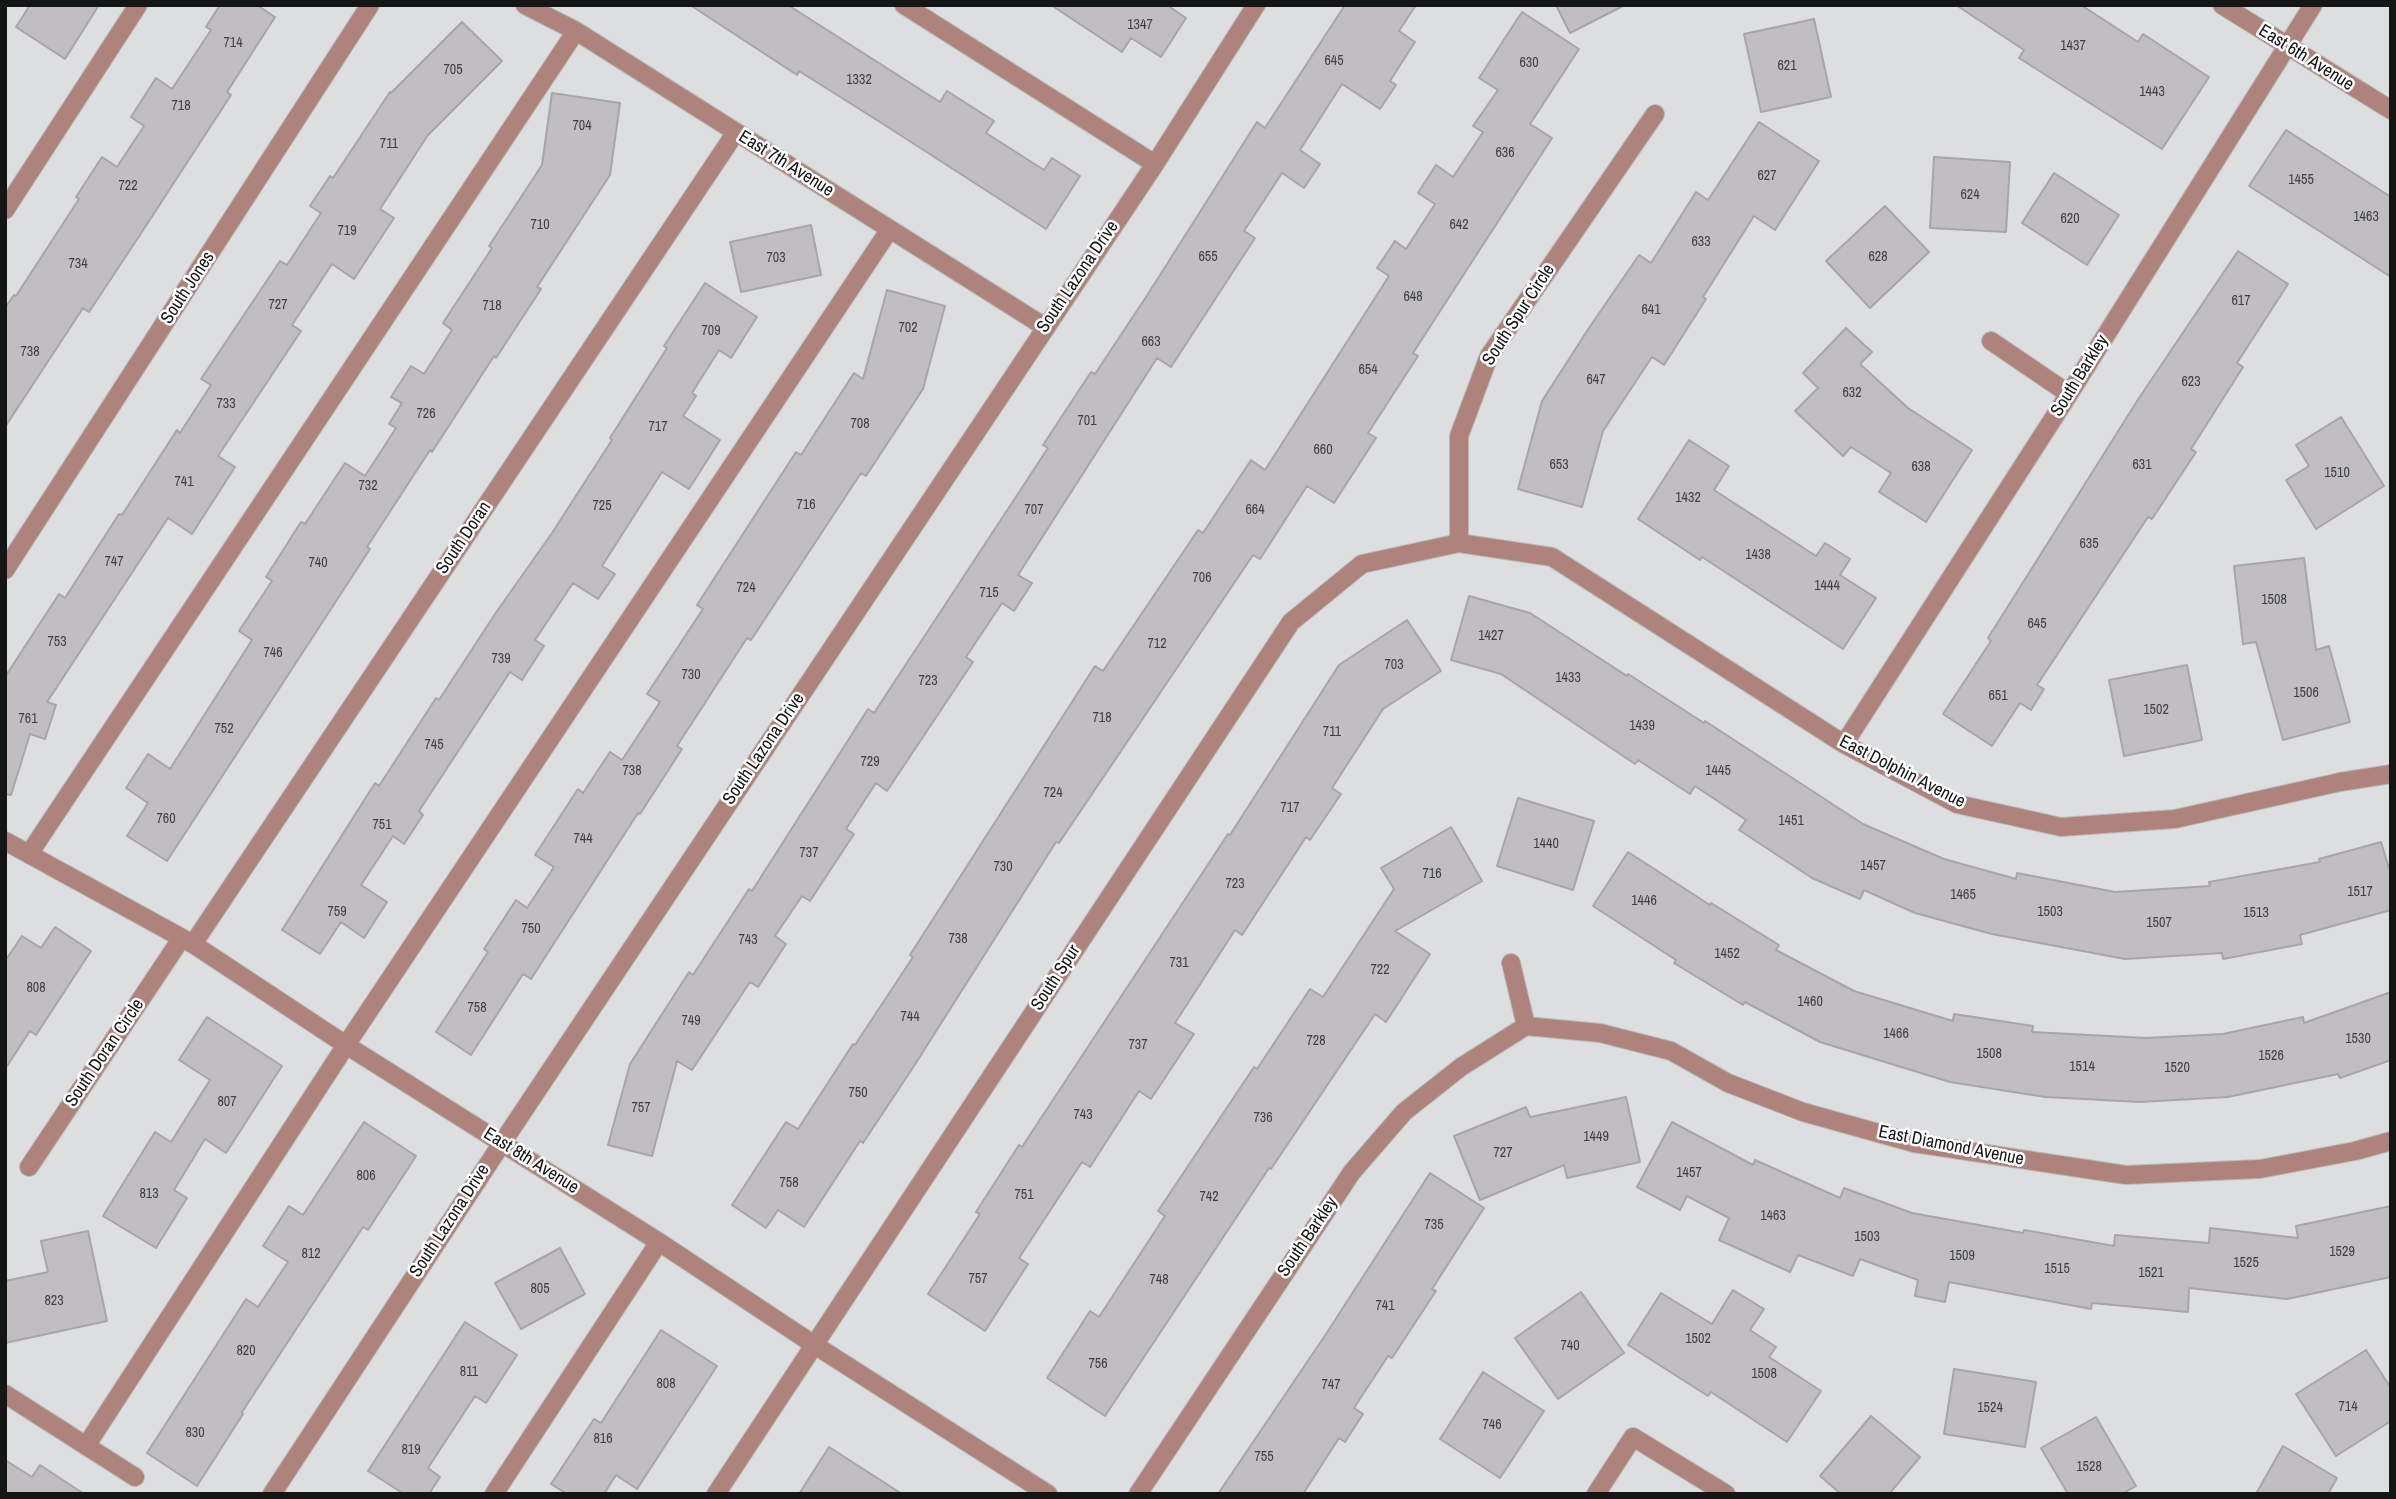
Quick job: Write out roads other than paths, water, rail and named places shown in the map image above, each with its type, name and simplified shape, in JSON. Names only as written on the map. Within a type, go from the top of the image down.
[{"type":"street","points":[[5,210],[138,5]]},
{"type":"street","name":"South Jones","points":[[5,570],[370,5]]},
{"type":"street","name":"East 7th Avenue","points":[[525,5],[576,31],[1045,327]]},
{"type":"street","points":[[904,5],[1155,164]]},
{"type":"street","name":"South Lazona Drive","points":[[272,1494],[502,1143],[1155,164],[1256,5]]},
{"type":"street","name":"East 6th Avenue","points":[[2222,5],[2391,110]]},
{"type":"street","name":"South Barkley","points":[[1844,744],[2069,394],[2313,5]]},
{"type":"street","points":[[29,854],[576,31]]},
{"type":"street","name":"South Spur Circle","points":[[1459,543],[1459,436],[1489,356],[1655,114]]},
{"type":"street","name":"South Doran","points":[[187,941],[736,132]]},
{"type":"street","points":[[86,1446],[346,1045],[890,229]]},
{"type":"street","points":[[1991,341],[2069,394]]},
{"type":"street","name":"East Dolphin Avenue","points":[[1459,543],[1552,557],[1844,744],[1957,804],[2061,827],[2175,819],[2340,782],[2391,774]]},
{"type":"street","name":"South Spur","points":[[716,1494],[1291,622],[1362,564],[1459,543]]},
{"type":"street","name":"East 8th Avenue","points":[[5,841],[187,941],[1048,1494]]},
{"type":"street","name":"South Doran Circle","points":[[29,1167],[187,941]]},
{"type":"street","points":[[1511,962],[1526,1026]]},
{"type":"street","name":"South Barkley","points":[[1138,1494],[1352,1172],[1404,1112],[1461,1067],[1526,1026]]},
{"type":"street","name":"East Diamond Avenue","points":[[1526,1026],[1600,1033],[1671,1051],[1728,1083],[1803,1112],[1914,1143],[2126,1175],[2260,1169],[2355,1151],[2391,1141]]},
{"type":"street","points":[[494,1494],[659,1242]]},
{"type":"street","points":[[5,1394],[135,1477]]},
{"type":"street","points":[[1596,1494],[1633,1437],[1726,1494]]}]
